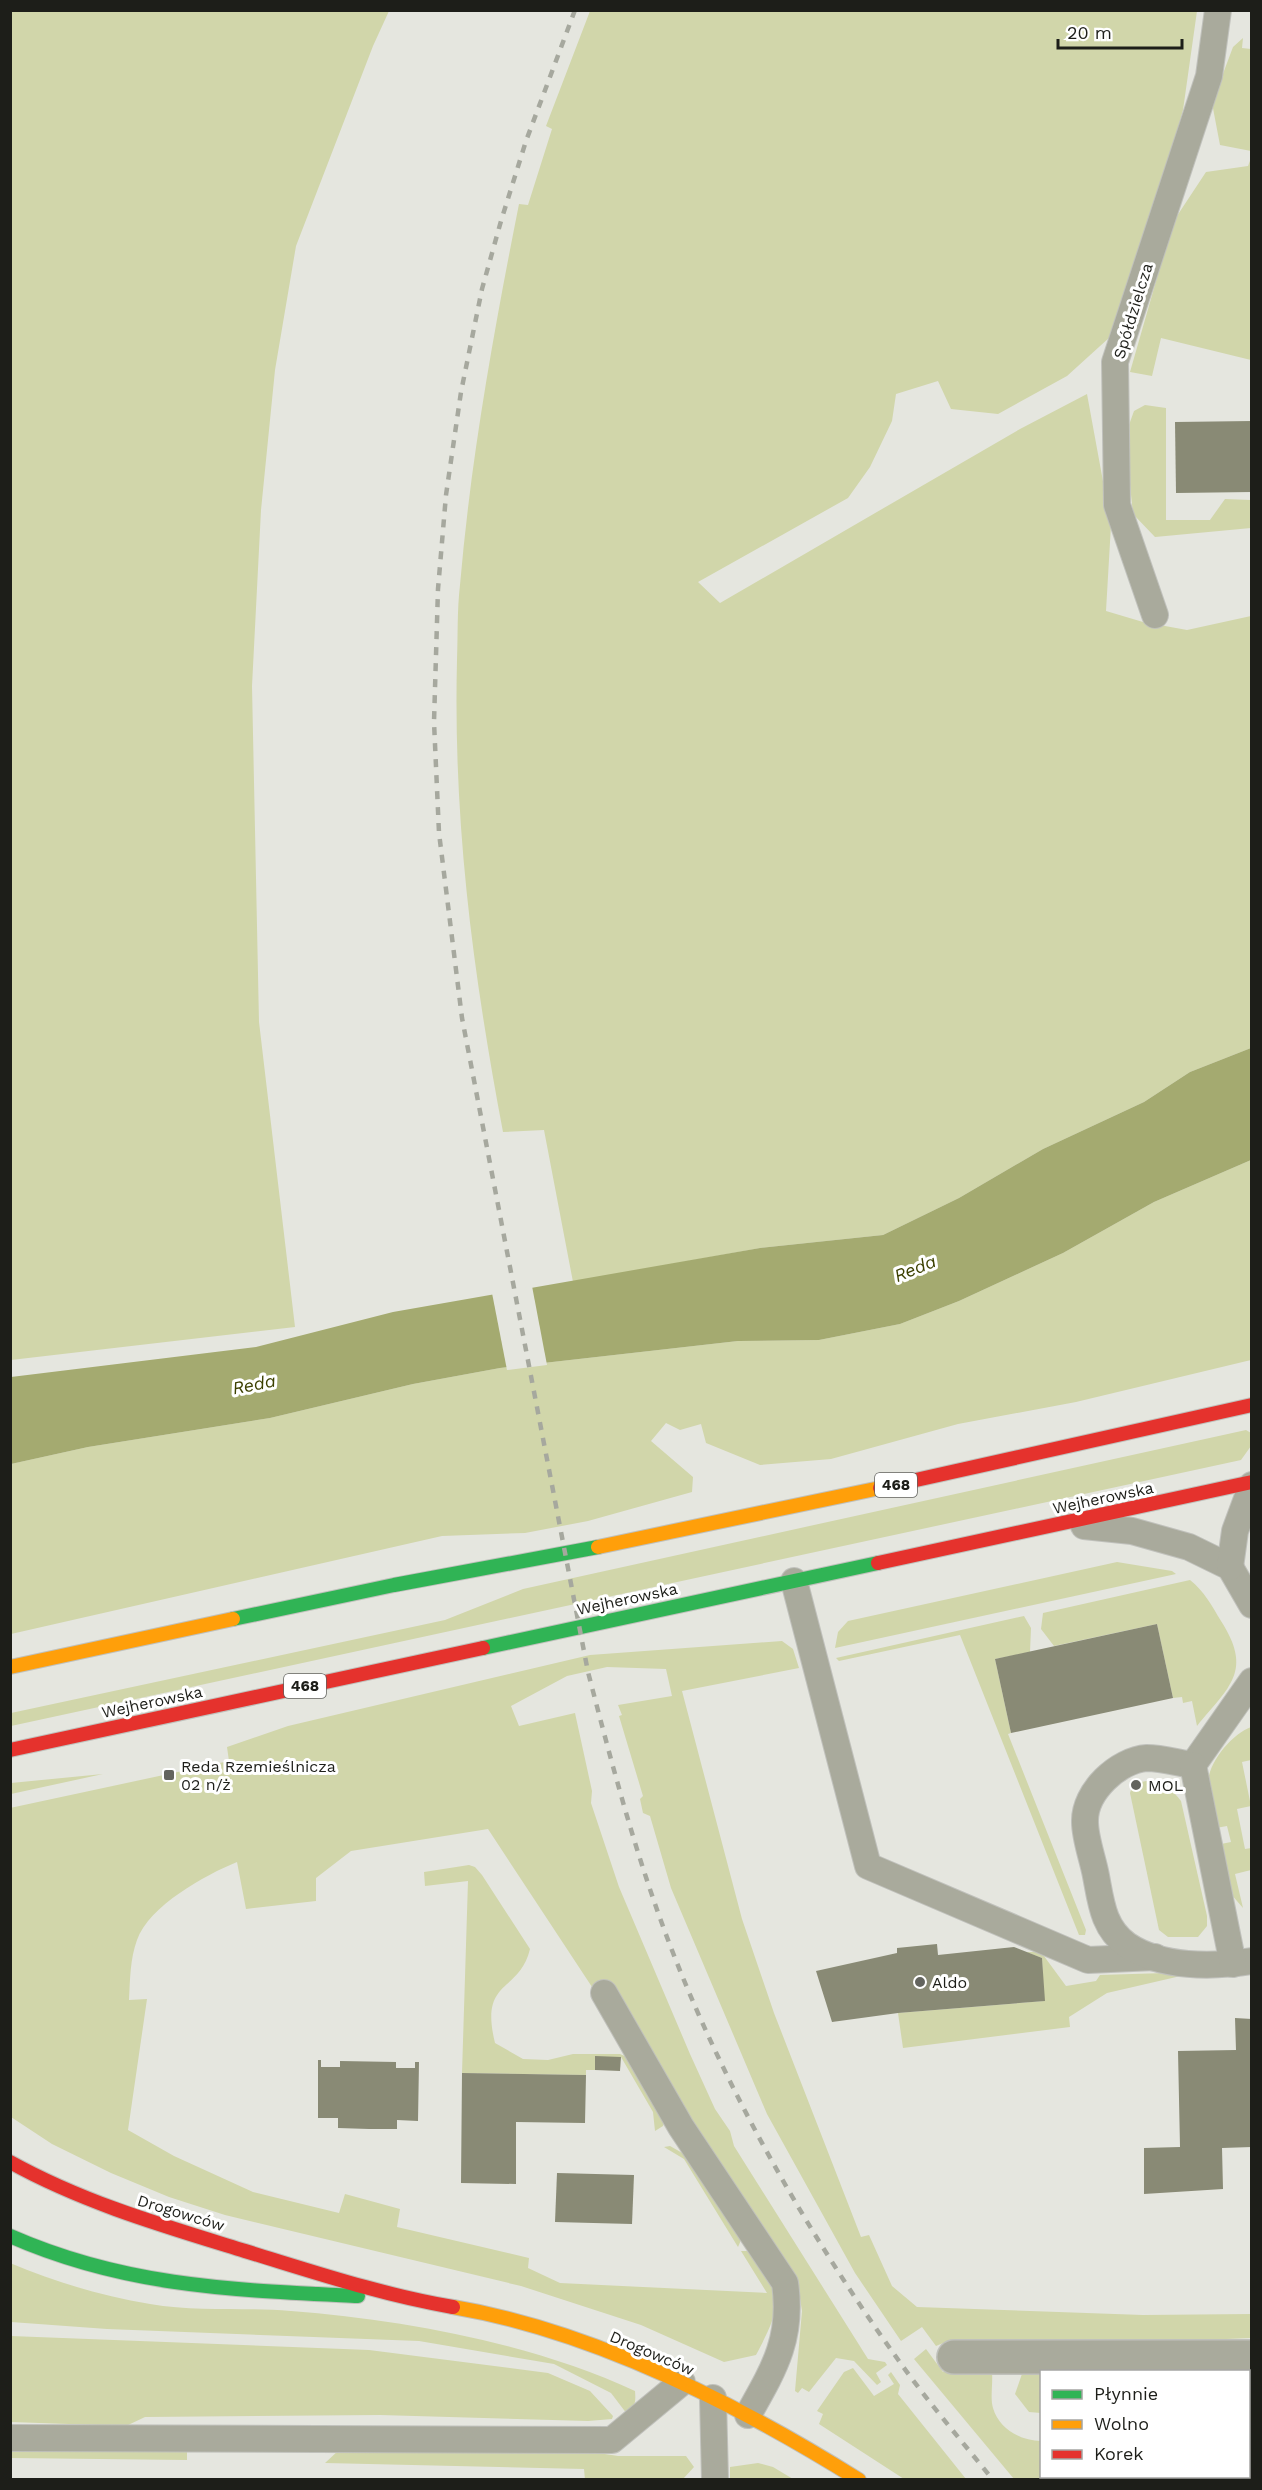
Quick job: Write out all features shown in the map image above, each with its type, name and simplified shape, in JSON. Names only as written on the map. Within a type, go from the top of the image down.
[{"type":"main road","name":"468","points":[[10,1667],[394,1585],[540,1559],[813,1503],[1251,1405]]},
{"type":"main road","name":"Wejherowska","points":[[10,1750],[1251,1483]]},
{"type":"main road","name":"Drogowców","points":[[10,2162],[40,2180],[134,2217],[416,2300],[483,2313],[579,2341],[682,2382],[794,2438],[859,2480]]},
{"type":"main road","name":"Drogowców","points":[[10,2236],[28,2245],[103,2271],[172,2283],[416,2300]]},
{"type":"street","points":[[954,2357],[1090,2365],[1251,2357]]},
{"type":"lane","name":"Spółdzielcza","points":[[1155,615],[1117,505],[1115,362],[1209,75],[1218,10]]},
{"type":"lane","points":[[1230,1567],[1235,1531],[1251,1483]]},
{"type":"lane","points":[[1051,1526],[1103,1526],[1132,1531],[1189,1547],[1230,1567],[1251,1605]]},
{"type":"lane","points":[[794,1581],[867,1866],[1088,1960],[1155,1957]]},
{"type":"lane","points":[[1193,1765],[1147,1758],[1123,1766],[1103,1781],[1091,1800],[1085,1821],[1106,1922],[1126,1944],[1155,1957],[1196,1965],[1242,1963],[1193,1765],[1251,1681]]},
{"type":"lane","points":[[604,1993],[681,2127],[785,2283],[789,2307],[781,2355],[748,2415]]},
{"type":"lane","points":[[10,2438],[612,2440],[682,2382]]},
{"type":"lane","points":[[713,2398],[715,2480]]},
{"type":"shaded area","points":[[10,11],[389,11],[373,46],[296,246],[275,370],[261,510],[252,686],[259,1022],[295,1327],[11,1360]]},
{"type":"shaded area","points":[[590,11],[1197,11],[1183,110],[1127,307],[1110,337],[1067,376],[998,414],[951,409],[938,381],[896,394],[892,421],[870,467],[848,498],[698,582],[720,603],[1020,429],[1087,394],[1111,525],[1106,611],[1143,622],[1187,630],[1251,616],[1251,1048],[1190,1072],[1144,1102],[1043,1149],[959,1198],[883,1235],[760,1248],[573,1282],[544,1130],[503,1132],[474,956],[467,897],[458,780],[457,660],[459,594],[470,489],[492,346],[519,204],[528,205],[552,129],[546,126]]},
{"type":"shaded area","points":[[1243,38],[1242,48],[1251,49],[1251,151],[1220,145],[1212,103],[1233,47]]},
{"type":"shaded area","points":[[1251,158],[1251,360],[1161,338],[1152,376],[1130,372],[1173,222],[1206,172],[1248,166]]},
{"type":"shaded area","points":[[1145,405],[1166,408],[1166,520],[1210,520],[1225,499],[1251,500],[1251,528],[1155,537],[1133,514],[1125,436],[1134,411]]},
{"type":"shaded area","points":[[1251,1160],[1251,1360],[1076,1402],[958,1424],[831,1459],[760,1465],[706,1443],[701,1424],[680,1430],[666,1423],[651,1441],[693,1477],[692,1492],[588,1521],[525,1533],[442,1536],[11,1634],[11,1464],[88,1447],[270,1418],[413,1384],[500,1368],[738,1341],[819,1340],[900,1324],[959,1301],[1063,1253],[1154,1202]]},
{"type":"shaded area","points":[[1246,1430],[1251,1433],[1251,1446],[1241,1460],[11,1726],[11,1713],[445,1620],[523,1589]]},
{"type":"shaded area","points":[[1117,1562],[1172,1571],[1176,1574],[835,1648],[838,1632],[848,1621]]},
{"type":"shaded area","points":[[1190,1580],[1207,1599],[1231,1638],[1236,1666],[1228,1688],[1197,1726],[1192,1701],[1183,1703],[1182,1697],[1173,1698],[1157,1624],[1054,1646],[1041,1629],[1043,1613]]},
{"type":"shaded area","points":[[1024,1616],[1031,1628],[1030,1652],[995,1659],[1011,1733],[1008,1734],[1086,1930],[1085,1935],[1079,1935],[960,1635],[839,1661],[836,1658]]},
{"type":"shaded area","points":[[782,1641],[793,1649],[799,1668],[682,1691],[742,1919],[774,2013],[861,2237],[869,2235],[892,2286],[917,2307],[1143,2315],[1251,2314],[1251,2338],[1178,2341],[948,2341],[936,2346],[922,2327],[901,2341],[855,2273],[767,2114],[671,1888],[650,1816],[643,1813],[640,1799],[643,1796],[619,1716],[622,1715],[618,1705],[672,1696],[666,1669],[607,1667],[567,1676],[511,1706],[519,1726],[575,1713],[592,1791],[591,1803],[619,1887],[690,2054],[715,2109],[730,2131],[734,2146],[868,2359],[885,2362],[887,2365],[876,2373],[881,2382],[877,2385],[854,2361],[836,2358],[809,2392],[802,2388],[798,2393],[795,2391],[802,2311],[797,2280],[594,1990],[488,1829],[351,1851],[316,1878],[316,1901],[246,1909],[237,1862],[194,1883],[165,1904],[143,1927],[137,1940],[132,1962],[129,2000],[147,1999],[128,2130],[174,2156],[253,2192],[339,2213],[345,2194],[400,2209],[397,2227],[529,2258],[528,2268],[560,2283],[767,2293],[741,2251],[747,2251],[768,2279],[775,2301],[771,2324],[756,2355],[724,2362],[641,2325],[521,2286],[225,2215],[169,2197],[111,2173],[52,2144],[11,2117],[10,1808],[229,1761],[227,1747],[288,1726],[590,1655]]},
{"type":"shaded area","points":[[1251,1727],[1251,1760],[1242,1762],[1251,1806],[1237,1809],[1245,1849],[1251,1848],[1251,1870],[1235,1874],[1243,1908],[1231,1894],[1221,1844],[1231,1842],[1227,1826],[1216,1828],[1208,1785],[1212,1768],[1222,1750],[1236,1736]]},
{"type":"shaded area","points":[[103,1774],[11,1794],[11,1783]]},
{"type":"shaded area","points":[[1146,1781],[1166,1786],[1181,1801],[1207,1916],[1207,1926],[1198,1937],[1168,1937],[1159,1930],[1130,1793],[1133,1784]]},
{"type":"shaded area","points":[[469,1865],[475,1867],[482,1875],[530,1949],[518,1974],[502,1988],[492,2007],[491,2022],[495,2043],[523,2059],[548,2060],[573,2054],[620,2054],[629,2058],[665,2120],[663,2126],[655,2131],[653,2112],[621,2057],[595,2057],[595,2070],[586,2070],[586,2075],[462,2073],[468,1881],[425,1886],[424,1872]]},
{"type":"shaded area","points":[[1026,1952],[1041,1952],[1066,1986],[1096,1981],[1100,1975],[1198,1972],[1107,1993],[1069,2017],[1070,2027],[903,2048],[898,2013],[1044,2001],[1042,1958]]},
{"type":"shaded area","points":[[670,2146],[684,2154],[741,2240],[738,2247],[684,2159],[664,2147]]},
{"type":"shaded area","points":[[10,2263],[79,2288],[150,2304],[185,2308],[273,2310],[334,2315],[467,2336],[511,2347],[595,2374],[635,2391],[635,2402],[627,2414],[611,2393],[554,2364],[419,2341],[107,2329],[11,2322]]},
{"type":"shaded area","points":[[11,2336],[369,2350],[548,2373],[590,2391],[613,2416],[612,2419],[588,2421],[380,2415],[145,2417],[126,2426],[11,2422]]},
{"type":"shaded area","points":[[926,2349],[943,2372],[952,2367],[992,2373],[993,2408],[1000,2422],[1019,2436],[1040,2441],[1040,2478],[1058,2479],[1014,2479],[914,2359]]},
{"type":"shaded area","points":[[853,2368],[874,2396],[894,2384],[888,2375],[891,2372],[900,2385],[898,2394],[966,2479],[904,2479],[819,2424],[823,2414],[817,2411],[844,2372]]},
{"type":"shaded area","points":[[1023,2371],[1040,2372],[1040,2413],[1029,2412],[1015,2394]]},
{"type":"shaded area","points":[[187,2450],[187,2460],[11,2458],[11,2451]]},
{"type":"shaded area","points":[[339,2450],[585,2451],[618,2456],[686,2456],[694,2467],[683,2479],[585,2480],[584,2469],[325,2463]]},
{"type":"shaded area","points":[[758,2463],[773,2467],[793,2479],[730,2479],[730,2467]]},
{"type":"water","name":"Reda","points":[[1251,1048],[1251,1160],[1154,1202],[1063,1253],[959,1301],[900,1324],[819,1340],[738,1341],[500,1368],[413,1384],[270,1418],[88,1447],[11,1464],[11,1377],[256,1347],[393,1312],[760,1248],[883,1235],[959,1198],[1043,1149],[1144,1102],[1190,1072]]},
{"type":"pier","points":[[532,1286],[547,1365],[507,1370],[492,1293]]},
{"type":"building","points":[[1252,421],[1252,492],[1176,493],[1175,422]]},
{"type":"building","points":[[1157,1624],[1173,1698],[1011,1733],[995,1659]]},
{"type":"building","points":[[937,1944],[938,1955],[1014,1947],[1042,1958],[1045,2001],[898,2013],[832,2022],[816,1971],[897,1953],[897,1948]]},
{"type":"building","points":[[1235,2018],[1252,2019],[1252,2147],[1222,2148],[1223,2189],[1144,2194],[1144,2148],[1180,2147],[1178,2051],[1236,2050]]},
{"type":"building","points":[[595,2056],[621,2057],[620,2071],[595,2070]]},
{"type":"building","points":[[318,2060],[321,2060],[321,2067],[340,2067],[340,2061],[396,2062],[396,2068],[415,2068],[415,2062],[419,2062],[418,2121],[397,2120],[397,2129],[369,2129],[338,2128],[338,2118],[318,2118]]},
{"type":"building","points":[[462,2073],[586,2075],[585,2123],[516,2122],[516,2184],[461,2183]]},
{"type":"building","points":[[557,2173],[634,2175],[632,2224],[555,2222]]},
{"type":"building","points":[[1250,2399],[1252,2399],[1252,2480],[1226,2480],[1226,2478],[1250,2478]]},
{"type":"railway","points":[[575,10],[526,141],[482,289],[461,392],[446,495],[438,589],[434,722],[439,833],[462,1018],[588,1672],[627,1816],[654,1901],[676,1961],[729,2080],[793,2197],[827,2254],[899,2361],[993,2480]]},
{"type":"traffic: fast","points":[[233,1619],[394,1585],[598,1547]]},
{"type":"traffic: fast","points":[[483,1648],[878,1563]]},
{"type":"traffic: fast","points":[[10,2236],[53,2253],[138,2276],[224,2288],[358,2296]]},
{"type":"traffic: slow","points":[[598,1547],[880,1488]]},
{"type":"traffic: slow","points":[[10,1667],[233,1619]]},
{"type":"traffic: slow","points":[[453,2307],[506,2318],[559,2334],[664,2374],[765,2425],[859,2480]]},
{"type":"traffic: jam","points":[[880,1488],[1252,1405]]},
{"type":"traffic: jam","points":[[878,1563],[1252,1482]]},
{"type":"traffic: jam","points":[[10,1750],[483,1648]]},
{"type":"traffic: jam","points":[[10,2162],[67,2190],[155,2223],[348,2282],[453,2307]]},
{"type":"place","name":"Reda Rzemieślnicza 02 n/ż","points":[[169,1775]]},
{"type":"place","name":"MOL","points":[[1136,1785]]},
{"type":"place","name":"Aldo","points":[[920,1982]]}]
